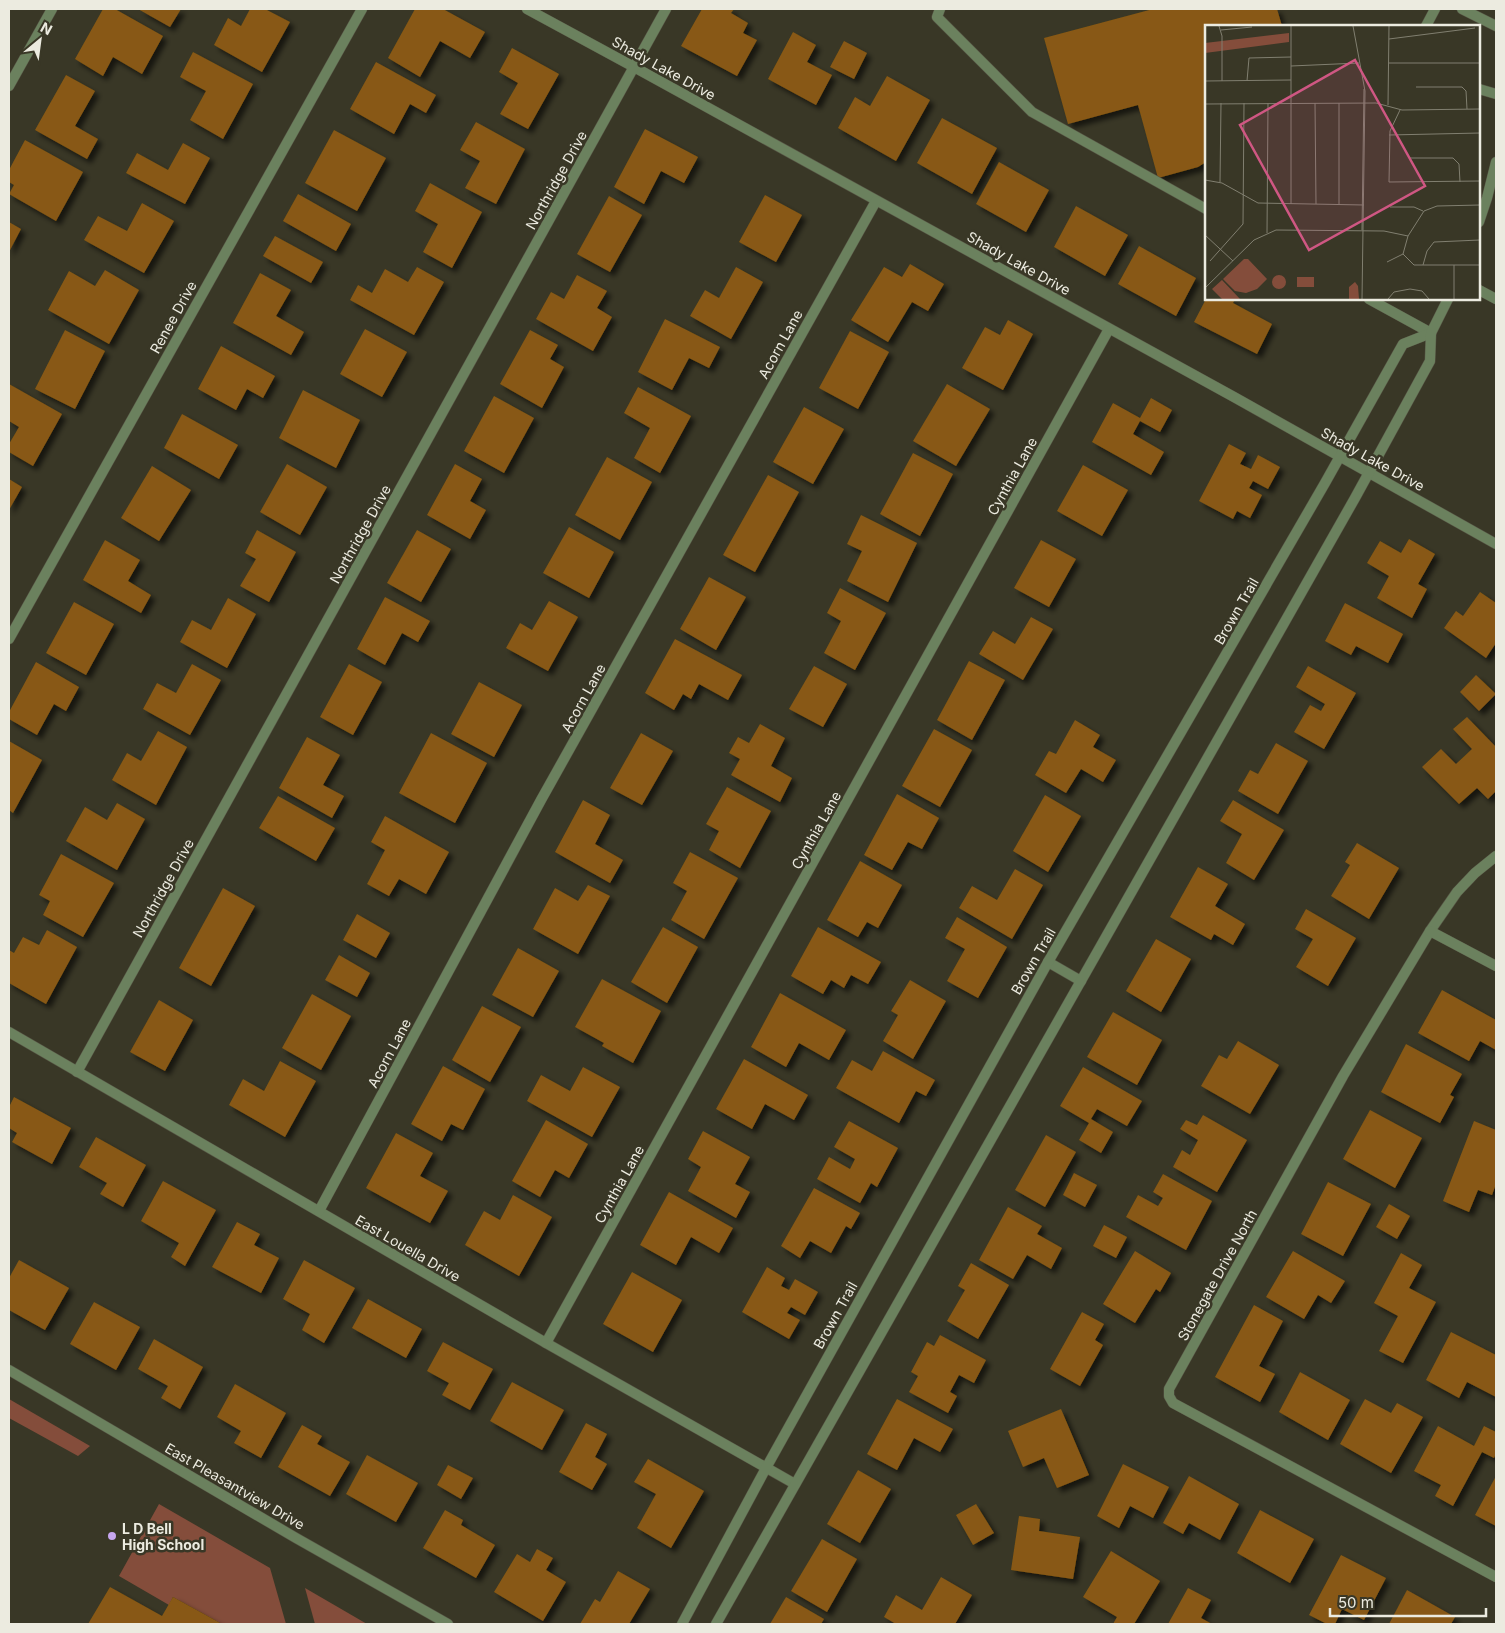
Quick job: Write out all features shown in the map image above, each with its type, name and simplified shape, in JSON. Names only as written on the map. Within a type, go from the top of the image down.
[{"type":"street","points":[[9,86],[52,9]]},
{"type":"street","name":"Renee Drive","points":[[9,639],[362,9]]},
{"type":"street","name":"Shady Lake Drive","points":[[527,9],[1110,329],[1496,544]]},
{"type":"street","name":"Northridge Drive","points":[[77,1072],[666,9]]},
{"type":"street","points":[[940,9],[937,17],[1032,112],[1205,208]]},
{"type":"street","points":[[1427,25],[1435,9]]},
{"type":"street","points":[[1462,9],[1496,26]]},
{"type":"street","points":[[1480,89],[1496,94]]},
{"type":"street","points":[[1480,219],[1488,198],[1496,162]]},
{"type":"street","name":"Acorn Lane","points":[[319,1211],[541,800],[876,201]]},
{"type":"street","points":[[1480,291],[1496,299]]},
{"type":"street","points":[[1371,300],[1431,333]]},
{"type":"street","points":[[716,1624],[1369,473],[1430,361],[1431,333],[1448,300]]},
{"type":"street","name":"Cynthia Lane","points":[[546,1344],[1110,329]]},
{"type":"street","name":"Brown Trail","points":[[682,1624],[766,1468],[1048,962],[1340,457],[1403,344],[1431,333]]},
{"type":"street","name":"Stonegate Drive North","points":[[1496,856],[1475,873],[1457,892],[1430,931],[1343,1076],[1169,1389],[1169,1396],[1173,1403],[1496,1577]]},
{"type":"street","points":[[1430,931],[1496,966]]},
{"type":"street","points":[[1048,962],[1081,981]]},
{"type":"street","name":"East Louella Drive","points":[[9,1032],[546,1344],[795,1484]]},
{"type":"street","name":"East Pleasantview Drive","points":[[9,1370],[296,1538],[448,1624]]},
{"type":"shaded area","points":[[9,1399],[90,1446],[78,1456],[9,1418]]},
{"type":"shaded area","points":[[159,1504],[270,1568],[286,1624],[222,1624],[173,1597],[169,1605],[119,1576]]},
{"type":"shaded area","points":[[305,1588],[367,1624],[315,1624]]},
{"type":"building","points":[[103,9],[115,9],[163,36],[142,74],[113,57],[103,76],[75,59]]},
{"type":"building","points":[[138,9],[181,9],[170,27]]},
{"type":"building","points":[[250,9],[265,9],[290,22],[262,72],[214,45],[228,18],[241,26]]},
{"type":"building","points":[[415,9],[443,9],[485,32],[470,58],[440,41],[420,77],[388,58]]},
{"type":"building","points":[[702,9],[734,9],[731,13],[748,23],[743,33],[757,40],[737,76],[681,46]]},
{"type":"building","points":[[1153,9],[1277,9],[1282,25],[1205,25],[1205,163],[1198,167],[1158,178],[1138,105],[1068,124],[1044,38]]},
{"type":"building","points":[[793,32],[816,45],[807,62],[832,75],[816,105],[768,79]]},
{"type":"building","points":[[844,41],[867,53],[854,79],[830,67]]},
{"type":"building","points":[[512,48],[559,74],[528,129],[500,114],[518,83],[499,72]]},
{"type":"building","points":[[193,52],[253,84],[223,139],[190,120],[206,91],[180,77]]},
{"type":"building","points":[[376,62],[436,95],[426,113],[410,104],[394,134],[350,109]]},
{"type":"building","points":[[66,75],[95,91],[75,126],[98,139],[87,159],[35,130]]},
{"type":"building","points":[[887,76],[930,100],[896,161],[838,128],[855,97],[870,106]]},
{"type":"building","points":[[942,118],[997,148],[972,194],[917,163]]},
{"type":"building","points":[[476,122],[525,149],[496,204],[465,188],[480,161],[460,150]]},
{"type":"building","points":[[645,129],[698,157],[684,183],[661,171],[644,204],[614,187]]},
{"type":"building","points":[[334,130],[386,158],[357,211],[305,183]]},
{"type":"building","points":[[25,140],[83,172],[56,221],[9,194],[14,185],[9,182],[9,170]]},
{"type":"building","points":[[183,143],[210,158],[185,204],[126,173],[137,153],[168,170]]},
{"type":"building","points":[[999,162],[1049,190],[1026,232],[976,204]]},
{"type":"building","points":[[430,183],[482,212],[452,268],[423,252],[438,224],[415,211]]},
{"type":"building","points":[[298,194],[351,224],[336,251],[283,221]]},
{"type":"building","points":[[765,195],[802,215],[776,262],[739,242]]},
{"type":"building","points":[[609,196],[642,215],[610,272],[577,254]]},
{"type":"building","points":[[142,203],[174,221],[144,273],[84,240],[98,216],[127,231]]},
{"type":"building","points":[[1076,206],[1128,235],[1105,276],[1054,247]]},
{"type":"building","points":[[9,222],[21,229],[9,252]]},
{"type":"building","points":[[275,236],[323,262],[311,283],[263,256]]},
{"type":"building","points":[[1139,246],[1196,278],[1176,316],[1118,284]]},
{"type":"building","points":[[910,264],[944,284],[928,311],[912,302],[888,342],[851,320],[884,267],[902,277]]},
{"type":"building","points":[[417,267],[444,282],[414,335],[350,300],[358,285],[372,293],[385,269],[408,282]]},
{"type":"building","points":[[736,267],[763,282],[731,339],[690,316],[705,290],[719,298]]},
{"type":"building","points":[[105,270],[139,290],[109,344],[48,310],[69,271],[95,286]]},
{"type":"building","points":[[260,273],[291,290],[276,316],[304,332],[291,355],[233,323]]},
{"type":"building","points":[[577,275],[607,291],[597,308],[612,317],[593,351],[536,319],[551,292],[564,299]]},
{"type":"building","points":[[1205,300],[1234,300],[1233,303],[1272,324],[1257,354],[1194,322]]},
{"type":"building","points":[[665,319],[720,347],[709,368],[689,358],[672,390],[638,372]]},
{"type":"building","points":[[1008,320],[1033,334],[1003,390],[962,368],[985,327],[1000,335]]},
{"type":"building","points":[[365,329],[407,352],[382,397],[340,374]]},
{"type":"building","points":[[65,330],[105,351],[75,409],[35,389]]},
{"type":"building","points":[[530,330],[558,345],[550,359],[564,367],[542,408],[500,384]]},
{"type":"building","points":[[850,331],[889,352],[858,409],[819,388]]},
{"type":"building","points":[[221,346],[275,376],[263,398],[247,389],[236,410],[198,389]]},
{"type":"building","points":[[9,384],[62,414],[33,466],[9,452],[9,444],[19,427],[9,421]]},
{"type":"building","points":[[947,384],[990,409],[956,466],[913,441]]},
{"type":"building","points":[[638,387],[691,416],[660,473],[634,458],[650,428],[624,413]]},
{"type":"building","points":[[303,390],[360,420],[336,468],[279,438]]},
{"type":"building","points":[[494,396],[534,418],[504,473],[464,451]]},
{"type":"building","points":[[1151,398],[1172,410],[1160,432],[1140,421],[1133,434],[1164,452],[1151,475],[1092,442],[1113,403],[1140,418]]},
{"type":"building","points":[[804,407],[844,429],[813,484],[773,462]]},
{"type":"building","points":[[182,414],[238,445],[219,479],[164,448]]},
{"type":"building","points":[[1229,444],[1246,453],[1240,464],[1251,469],[1258,455],[1280,467],[1268,489],[1253,481],[1249,488],[1262,495],[1250,518],[1237,511],[1233,519],[1199,501]]},
{"type":"building","points":[[913,453],[953,474],[920,536],[880,514]]},
{"type":"building","points":[[607,457],[652,482],[620,540],[575,515]]},
{"type":"building","points":[[287,464],[327,487],[300,535],[260,512]]},
{"type":"building","points":[[455,464],[482,479],[470,501],[486,510],[470,539],[427,515]]},
{"type":"building","points":[[1083,465],[1128,490],[1102,536],[1057,511]]},
{"type":"building","points":[[152,466],[191,490],[159,541],[121,518]]},
{"type":"building","points":[[768,475],[799,492],[755,572],[723,555]]},
{"type":"building","points":[[9,479],[22,487],[9,510]]},
{"type":"building","points":[[861,515],[917,543],[888,602],[847,581],[862,551],[847,544]]},
{"type":"building","points":[[569,527],[614,552],[589,598],[543,573]]},
{"type":"building","points":[[257,530],[296,552],[269,602],[240,586],[256,559],[245,553]]},
{"type":"building","points":[[417,530],[451,549],[421,602],[387,583]]},
{"type":"building","points":[[1409,539],[1435,554],[1418,584],[1427,589],[1412,618],[1377,598],[1389,576],[1367,563],[1380,541],[1401,553]]},
{"type":"building","points":[[105,540],[140,560],[128,581],[151,595],[141,613],[83,580]]},
{"type":"building","points":[[1041,540],[1076,559],[1049,607],[1014,588]]},
{"type":"building","points":[[709,577],[746,597],[716,650],[680,629]]},
{"type":"building","points":[[840,588],[886,613],[855,670],[824,653],[841,621],[827,613]]},
{"type":"building","points":[[1480,592],[1496,603],[1496,643],[1486,658],[1444,628],[1456,611],[1463,616]]},
{"type":"building","points":[[385,597],[430,621],[418,642],[402,633],[385,665],[357,649]]},
{"type":"building","points":[[228,598],[256,614],[227,668],[180,642],[192,620],[211,630]]},
{"type":"building","points":[[549,601],[578,617],[548,671],[506,648],[520,623],[532,630]]},
{"type":"building","points":[[74,602],[114,624],[86,675],[46,653]]},
{"type":"building","points":[[1345,603],[1403,634],[1388,663],[1356,646],[1351,655],[1325,641]]},
{"type":"building","points":[[1031,617],[1053,629],[1023,680],[979,654],[993,631],[1015,644]]},
{"type":"building","points":[[675,639],[742,675],[728,700],[699,684],[691,699],[683,694],[674,710],[645,693]]},
{"type":"building","points":[[969,661],[1005,680],[972,740],[937,720]]},
{"type":"building","points":[[36,662],[79,687],[66,711],[54,704],[37,735],[9,719],[9,712]]},
{"type":"building","points":[[192,664],[221,680],[190,735],[143,709],[157,683],[176,693]]},
{"type":"building","points":[[349,664],[382,682],[353,735],[320,717]]},
{"type":"building","points":[[814,666],[847,684],[823,727],[789,709]]},
{"type":"building","points":[[1308,666],[1356,693],[1324,749],[1294,732],[1310,705],[1321,711],[1325,704],[1296,687]]},
{"type":"building","points":[[1476,675],[1496,694],[1479,711],[1460,692]]},
{"type":"building","points":[[479,682],[522,705],[494,757],[451,734]]},
{"type":"building","points":[[1467,717],[1496,747],[1496,791],[1488,799],[1477,788],[1459,804],[1422,767],[1441,749],[1456,764],[1472,749],[1453,729]]},
{"type":"building","points":[[1075,720],[1100,735],[1093,747],[1116,760],[1103,782],[1081,769],[1066,793],[1035,775],[1049,751],[1056,754]]},
{"type":"building","points":[[760,724],[785,738],[771,766],[792,778],[780,802],[731,775],[740,759],[729,753],[738,737],[749,743]]},
{"type":"building","points":[[934,729],[972,750],[940,807],[902,786]]},
{"type":"building","points":[[158,731],[187,747],[156,805],[112,780],[127,753],[141,761]]},
{"type":"building","points":[[431,733],[487,763],[455,823],[399,793]]},
{"type":"building","points":[[641,733],[673,751],[642,805],[610,788]]},
{"type":"building","points":[[307,737],[340,755],[323,785],[344,796],[332,818],[279,788]]},
{"type":"building","points":[[9,741],[42,760],[13,813],[9,810]]},
{"type":"building","points":[[1276,743],[1308,761],[1278,814],[1238,791],[1250,770],[1258,774]]},
{"type":"building","points":[[727,787],[771,811],[740,868],[709,850],[719,831],[706,824]]},
{"type":"building","points":[[897,794],[939,818],[922,849],[908,842],[892,870],[864,855]]},
{"type":"building","points":[[1045,795],[1081,816],[1048,872],[1013,851]]},
{"type":"building","points":[[278,796],[335,828],[316,861],[259,828]]},
{"type":"building","points":[[583,800],[610,815],[595,844],[623,860],[610,883],[555,852]]},
{"type":"building","points":[[1233,800],[1284,830],[1254,880],[1226,863],[1242,834],[1220,821]]},
{"type":"building","points":[[117,803],[145,819],[117,870],[66,841],[85,807],[107,820]]},
{"type":"building","points":[[385,816],[449,852],[426,894],[399,879],[389,896],[367,884],[385,850],[371,842]]},
{"type":"building","points":[[1357,843],[1399,868],[1369,919],[1331,896],[1350,865],[1345,862]]},
{"type":"building","points":[[690,852],[738,878],[704,939],[671,920],[687,891],[673,883]]},
{"type":"building","points":[[61,854],[114,883],[83,937],[43,915],[50,901],[39,895]]},
{"type":"building","points":[[860,861],[902,885],[878,928],[867,922],[858,937],[827,920]]},
{"type":"building","points":[[1198,867],[1228,884],[1215,906],[1245,924],[1233,945],[1214,934],[1211,940],[1170,917]]},
{"type":"building","points":[[1015,869],[1043,885],[1012,939],[959,908],[972,886],[997,900]]},
{"type":"building","points":[[588,885],[610,896],[578,954],[533,929],[555,888],[578,901]]},
{"type":"building","points":[[223,888],[255,906],[211,986],[179,968]]},
{"type":"building","points":[[1306,909],[1356,938],[1328,986],[1296,967],[1313,939],[1295,929]]},
{"type":"building","points":[[357,914],[390,933],[376,958],[343,940]]},
{"type":"building","points":[[957,917],[1007,947],[978,998],[947,981],[965,949],[945,938]]},
{"type":"building","points":[[663,927],[698,947],[667,1003],[631,982]]},
{"type":"building","points":[[818,927],[881,962],[868,984],[851,975],[844,988],[831,980],[823,994],[791,976]]},
{"type":"building","points":[[47,930],[77,947],[46,1004],[9,983],[9,950],[14,953],[23,937],[39,945]]},
{"type":"building","points":[[1156,939],[1191,959],[1161,1012],[1126,991]]},
{"type":"building","points":[[518,948],[559,971],[533,1017],[492,995]]},
{"type":"building","points":[[339,955],[370,973],[357,997],[325,980]]},
{"type":"building","points":[[602,979],[661,1011],[633,1063],[602,1046],[604,1043],[575,1027]]},
{"type":"building","points":[[910,980],[946,1001],[913,1059],[883,1041],[898,1015],[891,1011]]},
{"type":"building","points":[[1442,990],[1496,1020],[1496,1050],[1480,1041],[1469,1061],[1418,1033]]},
{"type":"building","points":[[780,993],[846,1030],[829,1060],[799,1043],[786,1067],[751,1047]]},
{"type":"building","points":[[312,994],[351,1016],[321,1070],[282,1048]]},
{"type":"building","points":[[159,1000],[193,1020],[165,1071],[130,1052]]},
{"type":"building","points":[[482,1006],[521,1027],[490,1082],[452,1060]]},
{"type":"building","points":[[1113,1012],[1162,1040],[1137,1085],[1087,1057]]},
{"type":"building","points":[[1238,1041],[1279,1065],[1250,1114],[1201,1086],[1219,1055],[1227,1059]]},
{"type":"building","points":[[1406,1044],[1462,1074],[1450,1095],[1454,1097],[1440,1123],[1381,1092]]},
{"type":"building","points":[[883,1051],[935,1080],[926,1096],[916,1091],[899,1123],[836,1088],[852,1060],[872,1071]]},
{"type":"building","points":[[744,1059],[808,1095],[794,1120],[765,1104],[752,1129],[716,1109]]},
{"type":"building","points":[[280,1061],[316,1081],[285,1137],[229,1105],[243,1079],[264,1091]]},
{"type":"building","points":[[443,1066],[485,1089],[463,1130],[451,1124],[442,1141],[411,1124]]},
{"type":"building","points":[[583,1067],[620,1087],[592,1137],[527,1101],[541,1075],[570,1091]]},
{"type":"building","points":[[1083,1067],[1142,1101],[1127,1126],[1097,1109],[1091,1119],[1113,1132],[1101,1153],[1079,1140],[1089,1123],[1060,1106]]},
{"type":"building","points":[[14,1097],[71,1128],[52,1164],[12,1142],[17,1133],[9,1128],[9,1107]]},
{"type":"building","points":[[1370,1110],[1422,1138],[1395,1188],[1343,1159]]},
{"type":"building","points":[[1203,1115],[1247,1140],[1217,1192],[1173,1167],[1182,1150],[1190,1155],[1198,1140],[1180,1129],[1186,1120],[1197,1125]]},
{"type":"building","points":[[546,1120],[588,1144],[569,1178],[555,1170],[540,1197],[512,1181]]},
{"type":"building","points":[[849,1121],[898,1148],[877,1187],[871,1183],[860,1203],[817,1179],[829,1157],[850,1169],[855,1159],[834,1147]]},
{"type":"building","points":[[1474,1121],[1496,1130],[1496,1184],[1492,1195],[1478,1190],[1469,1212],[1443,1201]]},
{"type":"building","points":[[703,1131],[750,1157],[735,1184],[750,1192],[736,1218],[688,1191],[701,1167],[688,1159]]},
{"type":"building","points":[[396,1133],[433,1153],[420,1176],[448,1191],[430,1223],[366,1188]]},
{"type":"building","points":[[1046,1135],[1076,1152],[1045,1207],[1015,1190]]},
{"type":"building","points":[[96,1137],[146,1165],[123,1207],[100,1194],[107,1183],[79,1167]]},
{"type":"building","points":[[1074,1173],[1097,1185],[1085,1207],[1063,1195]]},
{"type":"building","points":[[1163,1174],[1212,1201],[1186,1250],[1126,1217],[1138,1195],[1158,1206],[1163,1198],[1153,1192]]},
{"type":"building","points":[[163,1181],[216,1210],[185,1266],[171,1257],[179,1243],[141,1221]]},
{"type":"building","points":[[1328,1182],[1371,1204],[1343,1256],[1301,1234]]},
{"type":"building","points":[[814,1188],[860,1213],[851,1229],[846,1226],[831,1253],[810,1241],[800,1258],[781,1246]]},
{"type":"building","points":[[669,1192],[733,1228],[719,1253],[691,1237],[676,1265],[640,1245]]},
{"type":"building","points":[[513,1195],[552,1217],[519,1276],[465,1245],[484,1211],[500,1220]]},
{"type":"building","points":[[1389,1204],[1410,1216],[1397,1239],[1376,1227]]},
{"type":"building","points":[[1008,1207],[1042,1226],[1037,1234],[1062,1248],[1051,1269],[1027,1255],[1013,1279],[979,1260]]},
{"type":"building","points":[[237,1222],[260,1234],[254,1245],[279,1258],[261,1293],[212,1267]]},
{"type":"building","points":[[1104,1225],[1127,1237],[1116,1258],[1093,1246]]},
{"type":"building","points":[[1135,1251],[1171,1273],[1160,1292],[1156,1289],[1135,1323],[1103,1304]]},
{"type":"building","points":[[1293,1251],[1345,1281],[1331,1303],[1318,1295],[1304,1319],[1266,1297]]},
{"type":"building","points":[[1401,1253],[1422,1265],[1409,1288],[1436,1302],[1403,1363],[1379,1351],[1398,1316],[1374,1303]]},
{"type":"building","points":[[19,1260],[69,1288],[45,1330],[9,1310],[9,1278]]},
{"type":"building","points":[[304,1260],[355,1288],[324,1343],[302,1330],[310,1314],[283,1299]]},
{"type":"building","points":[[971,1263],[1009,1285],[978,1339],[947,1321],[965,1290],[958,1286]]},
{"type":"building","points":[[767,1267],[785,1278],[781,1286],[789,1290],[795,1279],[818,1292],[805,1315],[791,1307],[787,1313],[800,1320],[789,1339],[742,1312]]},
{"type":"building","points":[[632,1272],[682,1300],[653,1352],[603,1324]]},
{"type":"building","points":[[368,1299],[422,1329],[406,1358],[352,1328]]},
{"type":"building","points":[[94,1302],[140,1327],[116,1370],[70,1344]]},
{"type":"building","points":[[1254,1305],[1283,1321],[1259,1366],[1275,1374],[1260,1402],[1215,1377]]},
{"type":"building","points":[[1082,1312],[1104,1324],[1095,1340],[1103,1345],[1080,1386],[1050,1369]]},
{"type":"building","points":[[1451,1332],[1496,1355],[1496,1397],[1467,1382],[1459,1398],[1426,1380]]},
{"type":"building","points":[[940,1335],[986,1360],[974,1383],[959,1375],[950,1392],[957,1396],[948,1413],[909,1392],[918,1376],[911,1372],[927,1342],[934,1346]]},
{"type":"building","points":[[154,1339],[203,1367],[180,1409],[161,1398],[168,1386],[138,1369]]},
{"type":"building","points":[[443,1342],[493,1369],[470,1410],[442,1395],[449,1383],[427,1371]]},
{"type":"building","points":[[1300,1372],[1350,1400],[1328,1440],[1279,1412]]},
{"type":"building","points":[[512,1382],[564,1410],[542,1450],[490,1421]]},
{"type":"building","points":[[235,1384],[286,1413],[261,1458],[234,1443],[241,1431],[217,1417]]},
{"type":"building","points":[[897,1399],[953,1429],[940,1452],[914,1438],[897,1470],[867,1454]]},
{"type":"building","points":[[1365,1399],[1391,1413],[1397,1403],[1423,1417],[1391,1473],[1340,1444]]},
{"type":"building","points":[[1061,1409],[1089,1475],[1057,1488],[1044,1458],[1023,1467],[1008,1431]]},
{"type":"building","points":[[586,1423],[607,1434],[595,1457],[607,1464],[592,1490],[559,1472]]},
{"type":"building","points":[[302,1425],[322,1436],[317,1444],[350,1462],[330,1496],[278,1467]]},
{"type":"building","points":[[1438,1426],[1474,1446],[1484,1426],[1496,1432],[1496,1454],[1494,1458],[1482,1452],[1453,1506],[1435,1496],[1441,1485],[1414,1471]]},
{"type":"building","points":[[367,1455],[418,1483],[396,1522],[346,1494]]},
{"type":"building","points":[[648,1459],[704,1491],[671,1548],[637,1528],[656,1494],[634,1482]]},
{"type":"building","points":[[1123,1464],[1169,1487],[1153,1518],[1130,1506],[1119,1528],[1097,1516]]},
{"type":"building","points":[[448,1465],[473,1478],[461,1499],[437,1485]]},
{"type":"building","points":[[858,1470],[891,1489],[860,1543],[827,1524]]},
{"type":"building","points":[[1189,1476],[1239,1504],[1220,1540],[1189,1523],[1183,1534],[1163,1523]]},
{"type":"building","points":[[1496,1476],[1496,1526],[1475,1515]]},
{"type":"building","points":[[976,1504],[994,1533],[973,1545],[956,1515]]},
{"type":"building","points":[[445,1510],[463,1520],[461,1525],[495,1545],[476,1578],[423,1548]]},
{"type":"building","points":[[1260,1510],[1314,1539],[1290,1583],[1237,1553]]},
{"type":"building","points":[[1019,1516],[1040,1519],[1039,1531],[1080,1537],[1073,1579],[1011,1570]]},
{"type":"building","points":[[822,1539],[857,1559],[827,1612],[791,1591]]},
{"type":"building","points":[[537,1549],[553,1558],[546,1570],[566,1582],[543,1621],[494,1592],[517,1554],[530,1562]]},
{"type":"building","points":[[1111,1551],[1160,1581],[1134,1624],[1113,1624],[1117,1617],[1083,1597]]},
{"type":"building","points":[[1341,1555],[1386,1578],[1364,1620],[1342,1609],[1335,1624],[1327,1624],[1309,1615]]},
{"type":"building","points":[[618,1571],[650,1589],[629,1624],[580,1624],[595,1599],[600,1602]]},
{"type":"building","points":[[941,1577],[972,1595],[955,1624],[896,1624],[884,1617],[896,1595],[922,1610]]},
{"type":"building","points":[[110,1587],[162,1616],[173,1597],[222,1624],[88,1624]]},
{"type":"building","points":[[1188,1588],[1211,1600],[1201,1618],[1212,1624],[1168,1624]]},
{"type":"building","points":[[1407,1590],[1455,1617],[1451,1624],[1389,1624]]},
{"type":"building","points":[[786,1597],[824,1619],[821,1624],[770,1624]]},
{"type":"place","name":"L D Bell High School","points":[[112,1536]]}]
